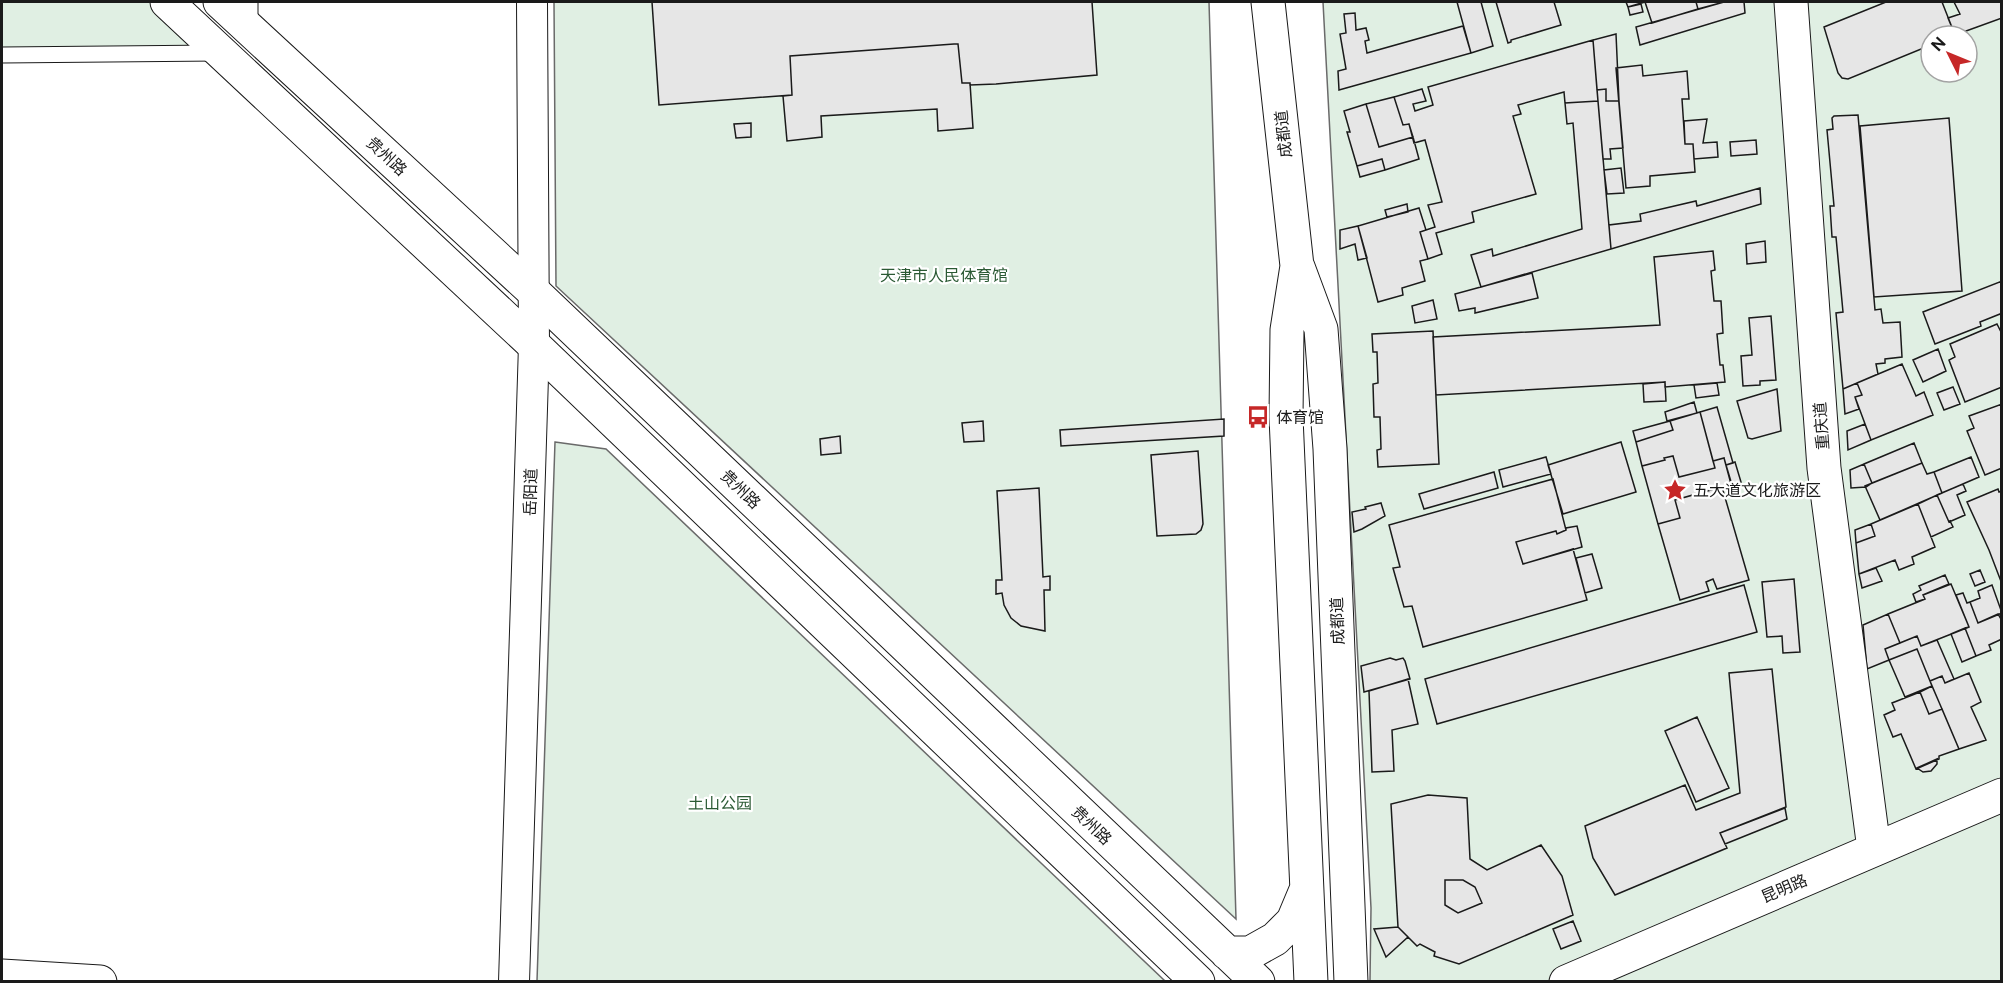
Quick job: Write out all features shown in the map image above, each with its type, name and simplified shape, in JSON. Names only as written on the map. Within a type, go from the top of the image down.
[{"type":"street","points":[[167,2],[534,345],[1198,981]]},
{"type":"street","name":"贵州路","points":[[220,2],[250,15],[534,292],[1258,981]]},
{"type":"street","name":"岳阳道","points":[[514,981],[534,345],[532,2]]},
{"type":"street","name":"成都道","points":[[1268,2],[1297,266],[1321,329],[1323,351],[1330,449],[1351,981]]},
{"type":"street","name":"重庆道","points":[[1791,2],[1824,468],[1874,849]]},
{"type":"street","name":"成都道","points":[[1297,266],[1287,330],[1286,417],[1311,981]]},
{"type":"street","name":"昆明路","points":[[1566,981],[2001,795]]},
{"type":"street","points":[[1227,953],[1250,953],[1275,939],[1293,921],[1308,886]]},
{"type":"street","points":[[2,976],[100,981]]},
{"type":"lane","points":[[2,55],[222,53]]},
{"type":"green space","points":[[2,2],[157,2],[208,47],[2,48]]},
{"type":"green space","name":"天津市人民体育馆","points":[[554,2],[1209,2],[1236,919],[556,286]]},
{"type":"green space","name":"五大道文化旅游区","points":[[1323,2],[2001,2],[2001,981],[1370,981],[1371,908]]},
{"type":"green space","name":"土山公园","points":[[555,442],[606,449],[1165,981],[537,981]]},
{"type":"building","points":[[652,2],[1092,2],[1097,75],[970,85],[970,83],[962,83],[958,44],[954,44],[790,56],[792,95],[659,105]]},
{"type":"building","points":[[1457,2],[1481,2],[1493,46],[1471,53]]},
{"type":"building","points":[[1496,2],[1554,2],[1561,25],[1511,40],[1508,43]]},
{"type":"building","points":[[1626,2],[1645,2],[1628,7]]},
{"type":"building","points":[[1645,2],[1696,2],[1698,9],[1652,23]]},
{"type":"building","points":[[1696,2],[1724,2],[1698,9]]},
{"type":"building","points":[[1724,2],[1744,2],[1745,13],[1640,45],[1636,27]]},
{"type":"building","points":[[1886,2],[1942,2],[1951,24],[1919,24],[1919,50],[1848,79],[1842,78],[1838,73],[1824,27]]},
{"type":"building","points":[[1954,2],[2002,2],[2002,18],[1979,26],[1979,24],[1950,24],[1948,18],[1960,14]]},
{"type":"building","points":[[1641,4],[1643,12],[1630,15],[1628,7]]},
{"type":"building","points":[[1355,13],[1356,30],[1366,28],[1369,40],[1365,41],[1367,53],[1463,26],[1471,53],[1339,90],[1338,71],[1346,69],[1340,34],[1346,33],[1344,14]]},
{"type":"building","points":[[1616,34],[1619,101],[1606,101],[1606,89],[1597,90],[1593,40]]},
{"type":"building","points":[[1593,40],[1598,101],[1565,103],[1564,92],[1518,105],[1521,114],[1513,116],[1536,194],[1472,212],[1474,222],[1436,233],[1442,254],[1428,259],[1420,232],[1435,227],[1428,205],[1442,202],[1425,140],[1414,143],[1409,124],[1403,125],[1394,97],[1422,89],[1426,101],[1413,104],[1415,111],[1433,105],[1428,87]]},
{"type":"building","points":[[958,44],[962,83],[970,83],[973,128],[938,131],[937,109],[821,116],[822,137],[787,141],[783,96],[792,95],[790,56]]},
{"type":"building","points":[[1642,65],[1643,76],[1687,71],[1689,99],[1682,99],[1685,144],[1693,144],[1695,172],[1650,176],[1650,186],[1626,188],[1616,68]]},
{"type":"building","points":[[1606,89],[1606,101],[1619,101],[1623,148],[1610,149],[1611,159],[1603,159],[1597,90]]},
{"type":"building","points":[[1394,97],[1403,125],[1409,124],[1413,137],[1379,147],[1366,104]]},
{"type":"building","points":[[1598,101],[1611,249],[1481,287],[1471,255],[1492,249],[1493,256],[1582,229],[1573,123],[1567,124],[1565,103]]},
{"type":"building","points":[[1366,104],[1379,147],[1413,137],[1419,159],[1385,170],[1382,159],[1357,166],[1347,132],[1350,132],[1344,111]]},
{"type":"building","points":[[1858,115],[1875,310],[1881,309],[1883,323],[1900,322],[1902,357],[1885,359],[1885,363],[1876,364],[1878,374],[1843,389],[1836,313],[1843,312],[1836,237],[1832,237],[1830,206],[1834,206],[1827,130],[1833,129],[1832,118],[1834,116]]},
{"type":"building","points":[[1949,118],[1962,291],[1874,297],[1860,126]]},
{"type":"building","points":[[1707,119],[1703,143],[1717,142],[1718,157],[1694,159],[1693,144],[1685,144],[1684,121]]},
{"type":"building","points":[[751,123],[751,137],[736,138],[734,124]]},
{"type":"building","points":[[1756,140],[1757,154],[1731,156],[1730,142]]},
{"type":"building","points":[[1382,159],[1385,170],[1360,177],[1357,166]]},
{"type":"building","points":[[1621,168],[1624,193],[1607,194],[1604,170]]},
{"type":"building","points":[[1760,188],[1761,204],[1611,249],[1609,225],[1641,221],[1640,214],[1696,201],[1697,206]]},
{"type":"building","points":[[1407,204],[1408,212],[1387,217],[1385,210]]},
{"type":"building","points":[[1419,208],[1426,230],[1420,232],[1428,259],[1420,261],[1425,281],[1402,288],[1403,295],[1378,302],[1358,226]]},
{"type":"building","points":[[1358,226],[1367,258],[1358,260],[1355,244],[1340,249],[1340,230]]},
{"type":"building","points":[[1765,241],[1766,262],[1747,264],[1746,244]]},
{"type":"building","points":[[1713,251],[1715,270],[1711,271],[1714,301],[1721,301],[1723,333],[1717,334],[1720,365],[1723,365],[1725,382],[1665,387],[1665,382],[1436,395],[1433,337],[1660,325],[1654,257]]},
{"type":"building","points":[[1532,273],[1538,298],[1475,313],[1475,308],[1459,311],[1455,294]]},
{"type":"building","points":[[2002,281],[2002,317],[2000,314],[1980,322],[1981,326],[1935,344],[1923,312]]},
{"type":"building","points":[[1433,300],[1437,319],[1415,323],[1412,306]]},
{"type":"building","points":[[1771,316],[1776,380],[1760,381],[1760,385],[1743,386],[1741,356],[1752,355],[1749,318]]},
{"type":"building","points":[[1997,324],[2002,334],[2002,387],[1965,402],[1949,360],[1955,357],[1950,344]]},
{"type":"building","points":[[1433,331],[1439,464],[1378,467],[1377,450],[1381,449],[1380,417],[1374,417],[1373,384],[1378,383],[1377,352],[1373,352],[1372,334]]},
{"type":"building","points":[[1938,349],[1946,371],[1923,382],[1913,360]]},
{"type":"building","points":[[1902,364],[1916,396],[1924,392],[1933,415],[1871,440],[1855,397],[1862,395],[1857,383]]},
{"type":"building","points":[[1665,382],[1666,401],[1644,402],[1643,384]]},
{"type":"building","points":[[1717,383],[1719,395],[1696,398],[1694,385]]},
{"type":"building","points":[[1857,383],[1862,395],[1855,397],[1859,409],[1845,414],[1843,389]]},
{"type":"building","points":[[1953,387],[1960,404],[1944,410],[1937,393]]},
{"type":"building","points":[[1777,389],[1781,431],[1752,439],[1748,438],[1737,401]]},
{"type":"building","points":[[1694,402],[1697,413],[1667,421],[1665,412]]},
{"type":"building","points":[[2002,404],[2002,468],[1985,475],[1967,431],[1974,428],[1969,416]]},
{"type":"building","points":[[1717,407],[1733,463],[1726,465],[1724,458],[1713,461],[1700,412]]},
{"type":"building","points":[[1700,412],[1715,468],[1679,477],[1673,456],[1642,466],[1636,442],[1673,430],[1670,421]]},
{"type":"building","points":[[1224,419],[1224,436],[1061,446],[1060,430]]},
{"type":"building","points":[[983,421],[984,441],[964,442],[962,423]]},
{"type":"building","points":[[1670,421],[1673,430],[1636,442],[1633,431]]},
{"type":"building","points":[[1865,424],[1871,440],[1848,450],[1847,431]]},
{"type":"building","points":[[840,436],[841,453],[821,455],[820,439]]},
{"type":"building","points":[[1621,442],[1636,492],[1563,514],[1548,465]]},
{"type":"building","points":[[1914,443],[1922,463],[1872,483],[1864,464]]},
{"type":"building","points":[[1198,451],[1203,524],[1201,530],[1196,534],[1157,536],[1151,455]]},
{"type":"building","points":[[1673,456],[1679,477],[1715,468],[1713,461],[1724,458],[1731,484],[1675,500],[1680,518],[1658,524],[1642,466]]},
{"type":"building","points":[[1546,457],[1551,474],[1503,487],[1499,470]]},
{"type":"building","points":[[1971,457],[1979,477],[1942,493],[1934,472]]},
{"type":"building","points":[[1735,462],[1741,482],[1732,485],[1726,465]]},
{"type":"building","points":[[1922,463],[1927,474],[1934,472],[1942,493],[1880,520],[1865,486]]},
{"type":"building","points":[[1864,464],[1872,483],[1866,487],[1851,488],[1850,470]]},
{"type":"building","points":[[1494,472],[1498,488],[1424,509],[1419,494]]},
{"type":"building","points":[[1553,479],[1566,530],[1516,542],[1523,564],[1573,549],[1587,600],[1423,647],[1412,606],[1404,607],[1393,568],[1400,567],[1389,525]]},
{"type":"building","points":[[1963,484],[1966,491],[1957,495],[1965,515],[1949,522],[1937,495]]},
{"type":"building","points":[[1722,487],[1749,580],[1717,589],[1713,579],[1706,582],[1709,591],[1680,600],[1658,524],[1680,518],[1675,500]]},
{"type":"building","points":[[1039,488],[1043,577],[1050,576],[1050,590],[1044,590],[1045,631],[1021,626],[1011,618],[1004,605],[1002,593],[996,594],[996,580],[1002,580],[997,491]]},
{"type":"building","points":[[1998,489],[1999,492],[2002,491],[2002,584],[1967,502]]},
{"type":"building","points":[[1937,495],[1953,527],[1931,537],[1918,504]]},
{"type":"building","points":[[1381,503],[1385,516],[1354,532],[1352,512]]},
{"type":"building","points":[[1918,504],[1935,547],[1912,557],[1914,564],[1899,570],[1895,560],[1859,574],[1856,543],[1875,536],[1871,524]]},
{"type":"building","points":[[1871,524],[1875,536],[1856,543],[1855,530]]},
{"type":"building","points":[[1577,526],[1582,547],[1523,564],[1516,542],[1556,531],[1557,534],[1566,528]]},
{"type":"building","points":[[1592,554],[1602,588],[1585,593],[1576,558]]},
{"type":"building","points":[[1876,568],[1882,581],[1862,588],[1859,574]]},
{"type":"building","points":[[1980,570],[1985,582],[1975,586],[1970,574]]},
{"type":"building","points":[[1945,575],[1949,584],[1923,595],[1925,599],[1916,602],[1913,594],[1921,590],[1919,586]]},
{"type":"building","points":[[1794,579],[1800,652],[1783,653],[1782,636],[1767,637],[1762,582]]},
{"type":"building","points":[[1951,584],[1969,627],[1921,646],[1917,636],[1900,643],[1888,614],[1925,599],[1923,595]]},
{"type":"building","points":[[1744,585],[1757,632],[1437,724],[1425,679]]},
{"type":"building","points":[[1992,585],[2002,613],[1978,623],[1970,602],[1980,598],[1978,591]]},
{"type":"building","points":[[1963,593],[1967,603],[1970,602],[1978,623],[1998,614],[2002,621],[2002,639],[1989,645],[1991,650],[1976,656],[1965,628],[1969,627],[1956,595]]},
{"type":"building","points":[[1888,614],[1900,643],[1885,649],[1889,660],[1867,669],[1863,625]]},
{"type":"building","points":[[1965,628],[1976,656],[1962,662],[1951,634]]},
{"type":"building","points":[[1917,636],[1921,646],[1937,640],[1954,679],[1945,683],[1942,676],[1930,681],[1917,649],[1889,660],[1885,649]]},
{"type":"building","points":[[1917,649],[1932,686],[1905,697],[1889,660]]},
{"type":"building","points":[[1390,658],[1396,660],[1403,658],[1410,679],[1364,692],[1361,666]]},
{"type":"building","points":[[1772,669],[1786,807],[1720,833],[1727,848],[1615,895],[1593,858],[1585,826],[1685,785],[1696,810],[1740,793],[1729,673]]},
{"type":"building","points":[[1969,673],[1981,702],[1971,707],[1986,740],[1959,749],[1930,681],[1942,676],[1945,683]]},
{"type":"building","points":[[1408,679],[1418,724],[1392,730],[1394,771],[1372,772],[1369,691]]},
{"type":"building","points":[[1932,686],[1942,709],[1929,714],[1920,692]]},
{"type":"building","points":[[1920,692],[1929,714],[1942,709],[1959,749],[1939,756],[1939,759],[1916,769],[1901,734],[1893,737],[1884,715],[1895,710],[1892,703]]},
{"type":"building","points":[[1697,717],[1729,788],[1696,802],[1665,731]]},
{"type":"building","points":[[1937,759],[1937,764],[1931,771],[1923,772],[1917,768]]},
{"type":"building","points":[[1428,795],[1467,798],[1470,859],[1487,870],[1541,845],[1562,876],[1573,915],[1459,964],[1434,956],[1435,952],[1420,944],[1417,946],[1398,927],[1391,804]]},
{"type":"building","points":[[1785,808],[1787,819],[1725,844],[1720,833]]},
{"type":"building","points":[[1445,880],[1463,880],[1475,887],[1482,903],[1458,913],[1445,905]]},
{"type":"building","points":[[1573,921],[1581,941],[1561,949],[1553,929]]},
{"type":"building","points":[[1398,927],[1408,937],[1386,957],[1374,929]]},
{"type":"place","name":"体育馆","points":[[1258,417]]},
{"type":"place","name":"五大道文化旅游区","points":[[1675,490]]}]
